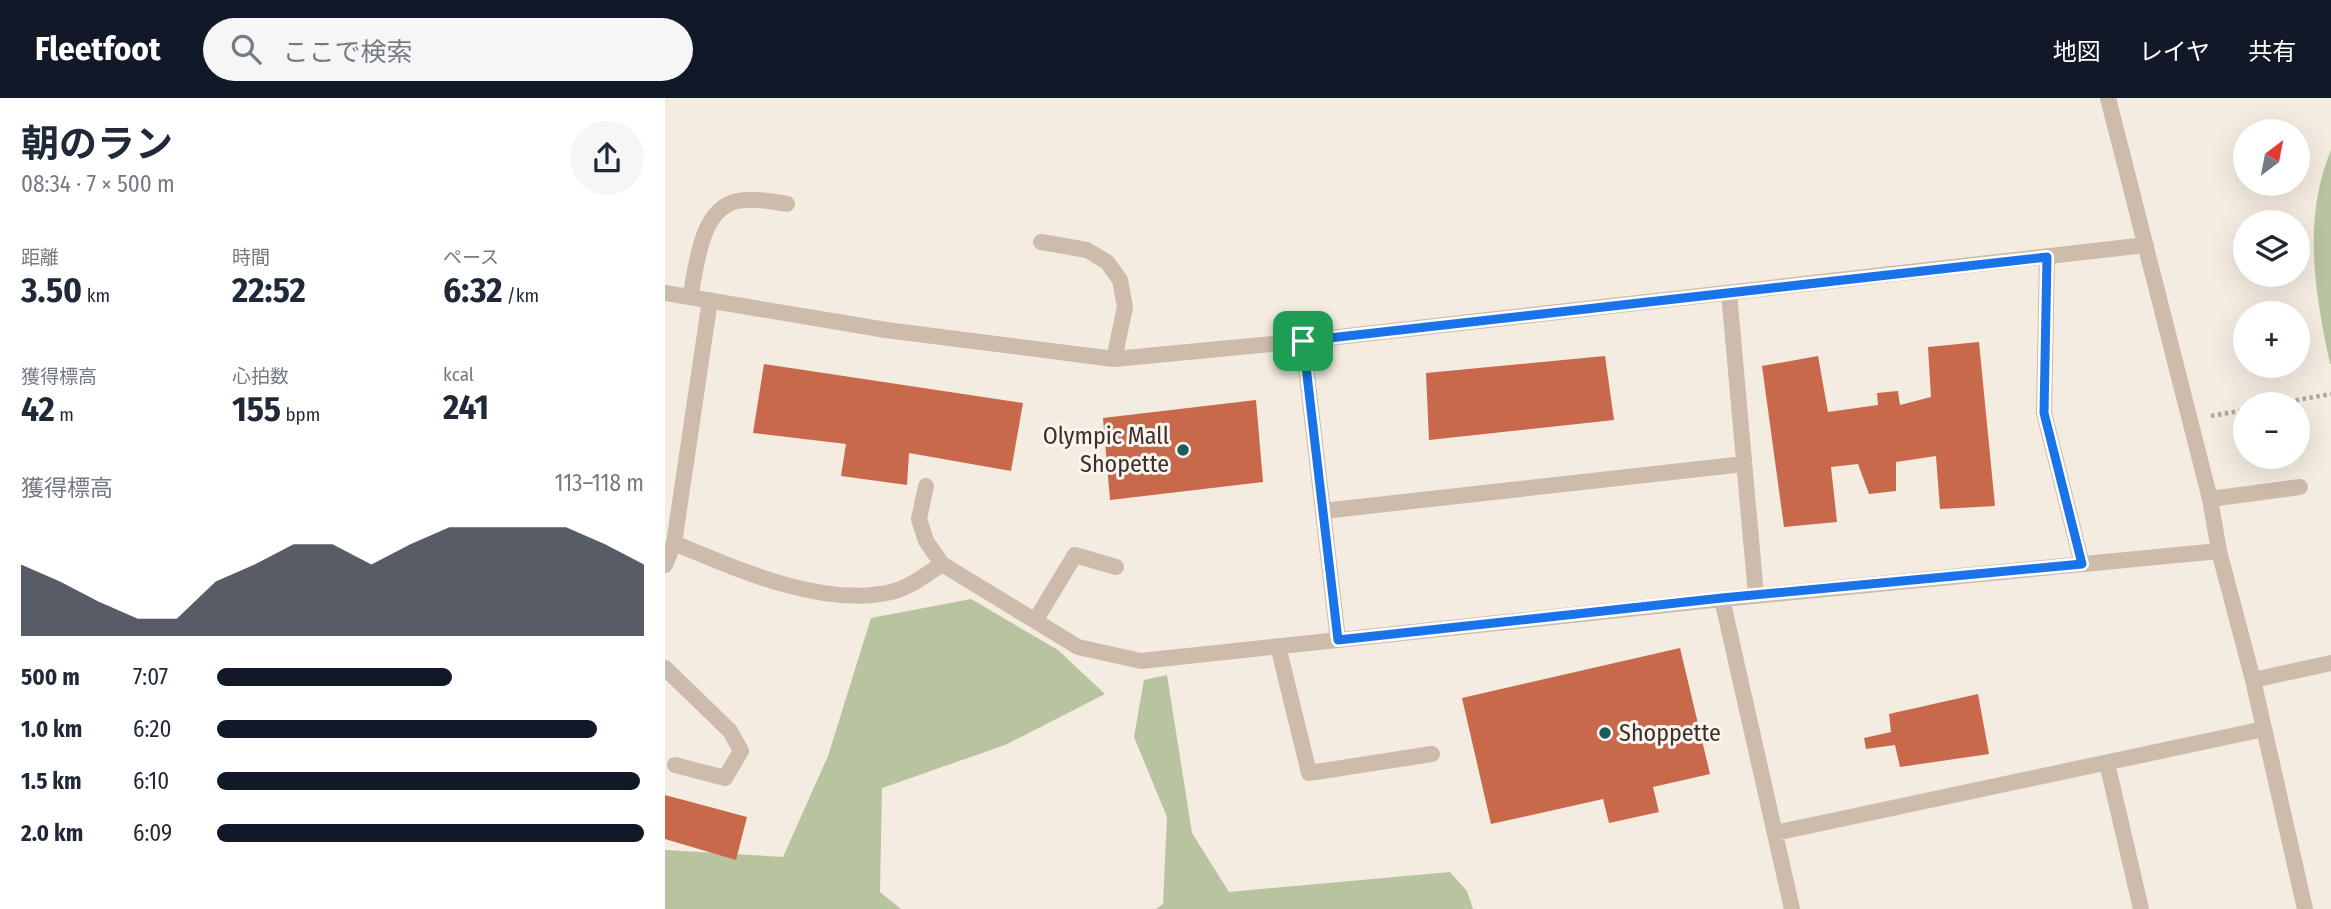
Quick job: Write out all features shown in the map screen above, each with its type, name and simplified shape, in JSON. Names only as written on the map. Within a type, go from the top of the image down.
[{"type":"lane","points":[[2108,98],[2210,499],[2219,551],[2253,680],[2305,909]]},
{"type":"lane","points":[[690,297],[707,227],[718,210],[736,201],[757,199],[786,204]]},
{"type":"lane","points":[[1041,242],[1087,250],[1107,262],[1120,280],[1125,307],[1114,359]]},
{"type":"lane","points":[[665,293],[886,330],[1114,359],[1303,341],[2146,245]]},
{"type":"lane","points":[[2047,257],[2044,413],[2082,564]]},
{"type":"lane","points":[[1729,293],[1756,595]]},
{"type":"lane","points":[[665,565],[674,543],[710,300]]},
{"type":"lane","points":[[1303,341],[1338,640]]},
{"type":"lane","points":[[1323,512],[1744,464]]},
{"type":"lane","points":[[926,486],[919,519],[926,541],[942,564],[1078,647],[1141,661],[1722,598],[2219,551]]},
{"type":"lane","points":[[2210,499],[2300,487]]},
{"type":"lane","points":[[674,543],[741,571],[829,595],[865,596],[893,592],[942,564]]},
{"type":"lane","points":[[1035,621],[1075,555],[1116,567]]},
{"type":"lane","points":[[1722,598],[1792,909]]},
{"type":"lane","points":[[1278,646],[1309,773],[1432,754]]},
{"type":"lane","points":[[2253,680],[2331,663]]},
{"type":"lane","points":[[665,668],[730,731],[741,751],[725,778],[674,765]]},
{"type":"lane","points":[[1775,833],[2264,730]]},
{"type":"lane","points":[[2107,763],[2141,909]]},
{"type":"path","points":[[2310,398],[2331,394]]},
{"type":"path","points":[[2190,420],[2233,412]]},
{"type":"green space","points":[[2331,150],[2330,364],[2316,283],[2314,229],[2322,176]]},
{"type":"green space","points":[[971,599],[1058,650],[1105,694],[1005,745],[882,788],[880,892],[901,909],[665,909],[665,850],[783,857],[828,756],[871,618]]},
{"type":"green space","points":[[1167,675],[1192,833],[1229,892],[1450,872],[1467,891],[1473,909],[1156,909],[1163,904],[1167,817],[1134,737],[1144,680]]},
{"type":"building","points":[[1979,342],[1995,506],[1940,509],[1936,456],[1896,462],[1896,491],[1869,494],[1858,464],[1831,467],[1837,522],[1784,527],[1762,366],[1818,356],[1828,412],[1878,405],[1877,393],[1898,391],[1900,405],[1931,397],[1928,347]]},
{"type":"building","points":[[1605,356],[1614,420],[1429,440],[1426,373]]},
{"type":"building","points":[[764,364],[1023,403],[1011,471],[909,453],[907,485],[841,476],[846,444],[753,433]]},
{"type":"building","name":"Olympic Mall Shopette","points":[[1256,400],[1263,482],[1110,500],[1103,418]]},
{"type":"building","points":[[1680,648],[1710,774],[1653,787],[1659,812],[1609,823],[1603,799],[1491,824],[1462,698]]},
{"type":"building","points":[[1978,694],[1989,754],[1900,767],[1895,745],[1866,749],[1864,738],[1891,732],[1889,714]]},
{"type":"building","points":[[665,795],[747,817],[736,860],[665,839]]},
{"type":"place","name":"Olympic Mall Shopette","points":[[1183,450]]},
{"type":"place","name":"Shoppette","points":[[1605,733]]},
{"type":"route","points":[[2047,257],[2044,413],[2082,564],[1722,598],[1338,640],[1303,341],[2047,257]]}]
